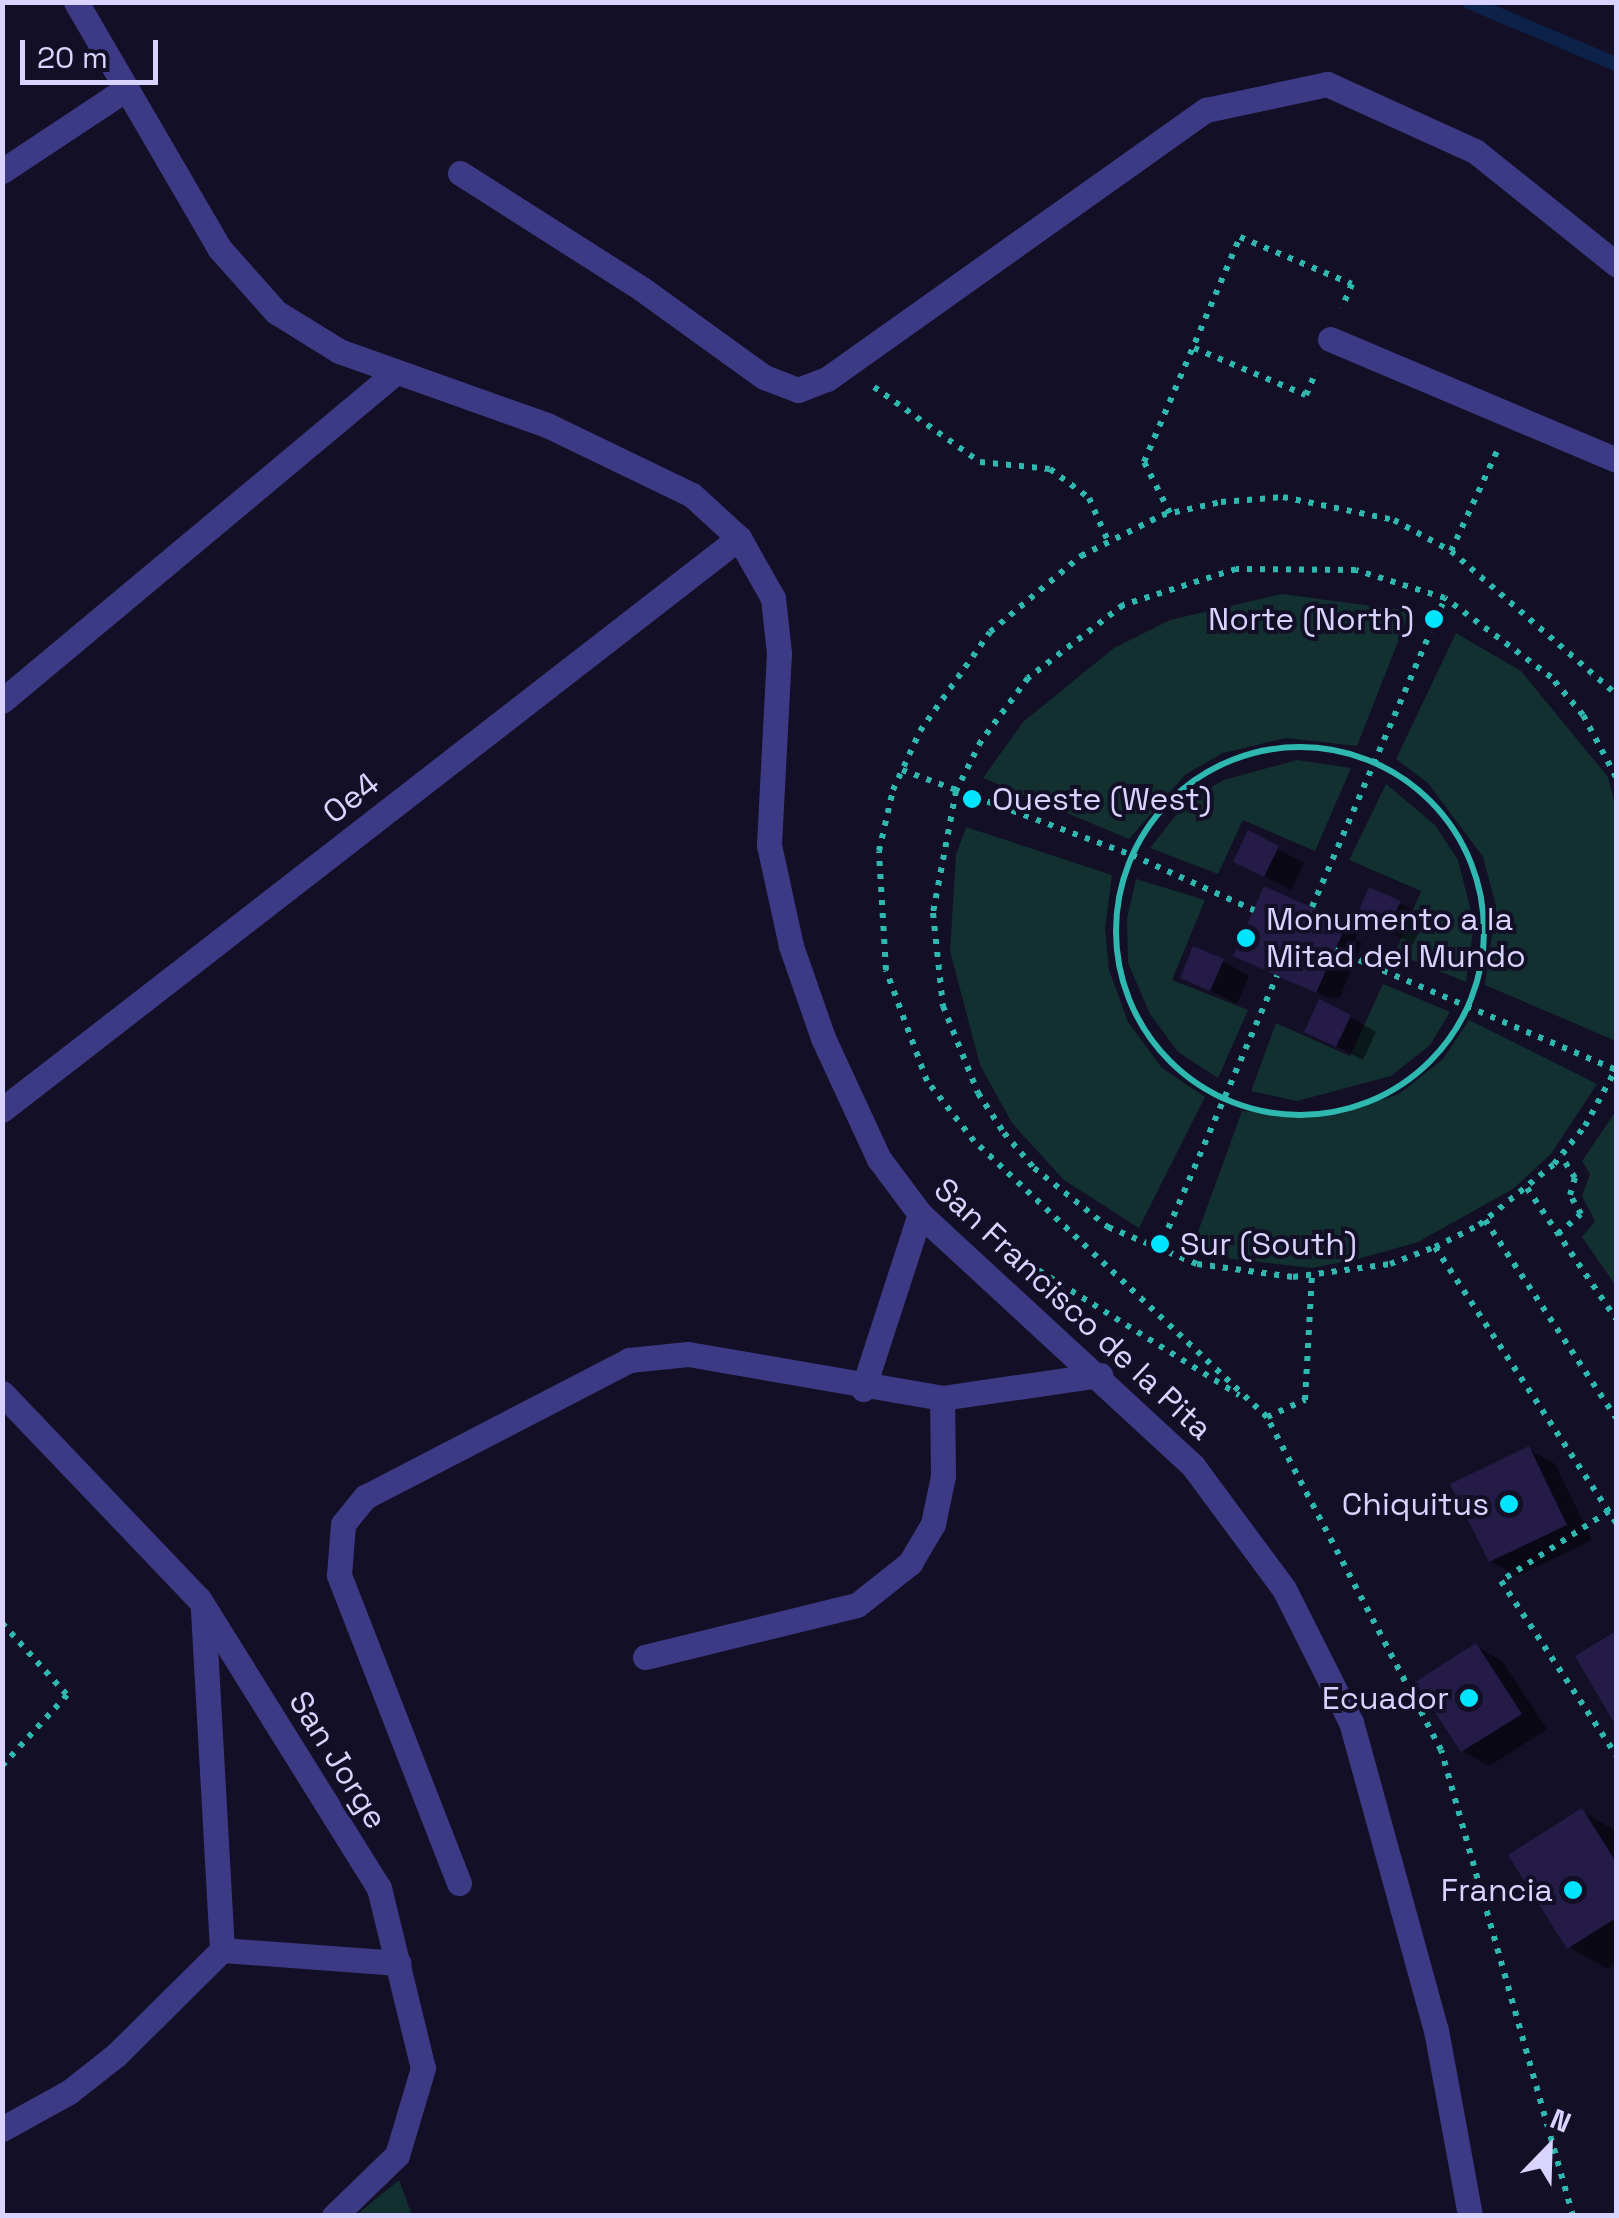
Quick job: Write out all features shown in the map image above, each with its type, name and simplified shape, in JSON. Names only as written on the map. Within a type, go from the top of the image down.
[{"type":"street","name":"San Francisco de la Pita","points":[[76,2],[219,248],[276,312],[339,351],[579,441],[692,495],[740,538],[773,598],[779,653],[769,845],[791,946],[823,1038],[879,1159],[920,1214],[973,1268],[1100,1375],[1192,1466],[1284,1589],[1351,1722],[1436,2030],[1470,2216]]},
{"type":"street","points":[[460,173],[642,289],[764,377],[798,390],[843,368],[1206,110],[1326,84],[1475,151],[1616,264]]},
{"type":"street","points":[[2,171],[126,89]]},
{"type":"street","points":[[1330,340],[1616,460]]},
{"type":"street","points":[[2,701],[396,372]]},
{"type":"street","name":"Oe4","points":[[2,1110],[740,538]]},
{"type":"street","points":[[863,1389],[920,1214]]},
{"type":"street","points":[[459,1882],[339,1575],[343,1524],[365,1497],[629,1360],[688,1354],[863,1389],[942,1398],[1100,1375]]},
{"type":"street","name":"San Jorge","points":[[2,1394],[202,1603],[380,1888],[423,2068],[412,2115],[396,2155],[334,2216]]},
{"type":"street","points":[[645,1658],[857,1605],[910,1563],[933,1524],[943,1476],[942,1398]]},
{"type":"street","points":[[2,2129],[70,2092],[116,2055],[222,1950],[202,1603]]},
{"type":"street","points":[[222,1950],[399,1963]]},
{"type":"path","points":[[1170,513],[1144,462],[1240,237],[1352,284],[1306,396],[1194,348]]},
{"type":"path","points":[[843,368],[980,462],[1050,470],[1089,498],[1108,541]]},
{"type":"path","points":[[1451,551],[1512,418]]},
{"type":"path","points":[[1573,2216],[1441,1750],[1267,1417],[974,1140],[927,1081],[886,970],[879,851],[902,770],[945,689],[990,632],[1108,541],[1170,513],[1221,502],[1301,500],[1394,520],[1451,551],[1616,694]]},
{"type":"path","points":[[1335,950],[1616,1070],[1560,1156],[1527,1188],[1485,1220],[1435,1247],[1390,1264],[1312,1276],[1244,1274],[1158,1252],[1108,1227],[1034,1168],[1004,1132],[958,1050],[943,1006],[933,913],[956,791],[981,741],[1028,678],[1089,626],[1159,588],[1236,568],[1316,565],[1446,598],[1551,678],[1582,716],[1616,777]]},
{"type":"path","points":[[1312,907],[1446,598]]},
{"type":"path","points":[[1306,748],[1372,762],[1437,808],[1474,870],[1484,942],[1468,1007],[1436,1056],[1371,1101],[1292,1114],[1225,1098],[1164,1055],[1131,1005],[1116,918],[1132,855],[1171,799],[1234,760],[1306,748]]},
{"type":"path","points":[[902,770],[1132,855],[1254,910]]},
{"type":"path","points":[[1158,1252],[1277,976]]},
{"type":"path","points":[[1558,1234],[1582,1214],[1570,1196],[1575,1178],[1560,1156]]},
{"type":"path","points":[[1527,1188],[1616,1319]]},
{"type":"path","points":[[1485,1220],[1616,1418]]},
{"type":"path","points":[[1435,1247],[1616,1523]]},
{"type":"path","points":[[973,1268],[996,1249],[1019,1258],[1253,1404]]},
{"type":"path","points":[[1267,1417],[1304,1400],[1312,1276]]},
{"type":"path","points":[[1608,1511],[1501,1581],[1616,1755]]},
{"type":"path","points":[[2,1623],[67,1695],[2,1766]]},
{"type":"green space","points":[[1282,594],[1410,611],[1357,746],[1286,738],[1223,753],[1186,774],[1129,839],[983,778],[1023,722],[1114,648],[1170,620]]},
{"type":"green space","points":[[1456,633],[1521,671],[1608,777],[1616,810],[1616,1041],[1485,985],[1496,906],[1483,857],[1428,783],[1396,759]]},
{"type":"green space","points":[[1297,760],[1351,768],[1315,851],[1243,820],[1218,874],[1150,848],[1188,800],[1224,780]]},
{"type":"green space","points":[[1386,784],[1435,825],[1458,860],[1474,923],[1466,982],[1395,953],[1421,891],[1349,860]]},
{"type":"green space","points":[[966,827],[1112,875],[1105,928],[1109,970],[1128,1022],[1162,1068],[1205,1097],[1139,1228],[1064,1180],[1012,1123],[980,1065],[950,951],[956,855]]},
{"type":"green space","points":[[1136,879],[1205,900],[1172,980],[1248,1010],[1218,1078],[1178,1052],[1150,1014],[1128,963],[1127,919]]},
{"type":"green space","points":[[1383,984],[1450,1012],[1430,1045],[1391,1076],[1297,1101],[1251,1091],[1276,1023],[1350,1056]]},
{"type":"green space","points":[[1469,1020],[1597,1084],[1551,1154],[1513,1189],[1418,1242],[1358,1259],[1312,1268],[1190,1254],[1242,1111],[1333,1116],[1399,1094],[1443,1059]]},
{"type":"green space","points":[[1616,1111],[1616,1286],[1582,1237],[1595,1221],[1582,1196],[1590,1174],[1582,1161]]},
{"type":"green space","points":[[399,2180],[412,2215],[356,2215]]},
{"type":"building","points":[[1248,830],[1279,846],[1264,877],[1233,862]]},
{"type":"building","points":[[1264,886],[1347,923],[1316,993],[1233,956]]},
{"type":"building","points":[[1369,887],[1401,901],[1386,931],[1356,917]]},
{"type":"building","points":[[1193,946],[1224,959],[1210,991],[1180,978]]},
{"type":"building","points":[[1319,999],[1351,1015],[1336,1047],[1304,1032]]},
{"type":"building","name":"Chiquitus","points":[[1529,1446],[1567,1525],[1489,1562],[1450,1484]]},
{"type":"building","points":[[1616,1631],[1616,1726],[1575,1656]]},
{"type":"building","name":"Ecuador","points":[[1476,1643],[1522,1714],[1461,1752],[1415,1682]]},
{"type":"building","name":"Francia","points":[[1582,1808],[1616,1862],[1616,1918],[1567,1949],[1508,1855]]},
{"type":"waterway","points":[[1469,2],[1616,64]]},
{"type":"place","name":"Norte (North)","points":[[1434,619]]},
{"type":"place","name":"Oueste (West)","points":[[972,799]]},
{"type":"place","name":"Monumento a la Mitad del Mundo","points":[[1246,938]]},
{"type":"place","name":"Sur (South)","points":[[1160,1244]]},
{"type":"place","name":"Chiquitus","points":[[1509,1504]]},
{"type":"place","name":"Ecuador","points":[[1469,1698]]},
{"type":"place","name":"Francia","points":[[1573,1890]]}]
